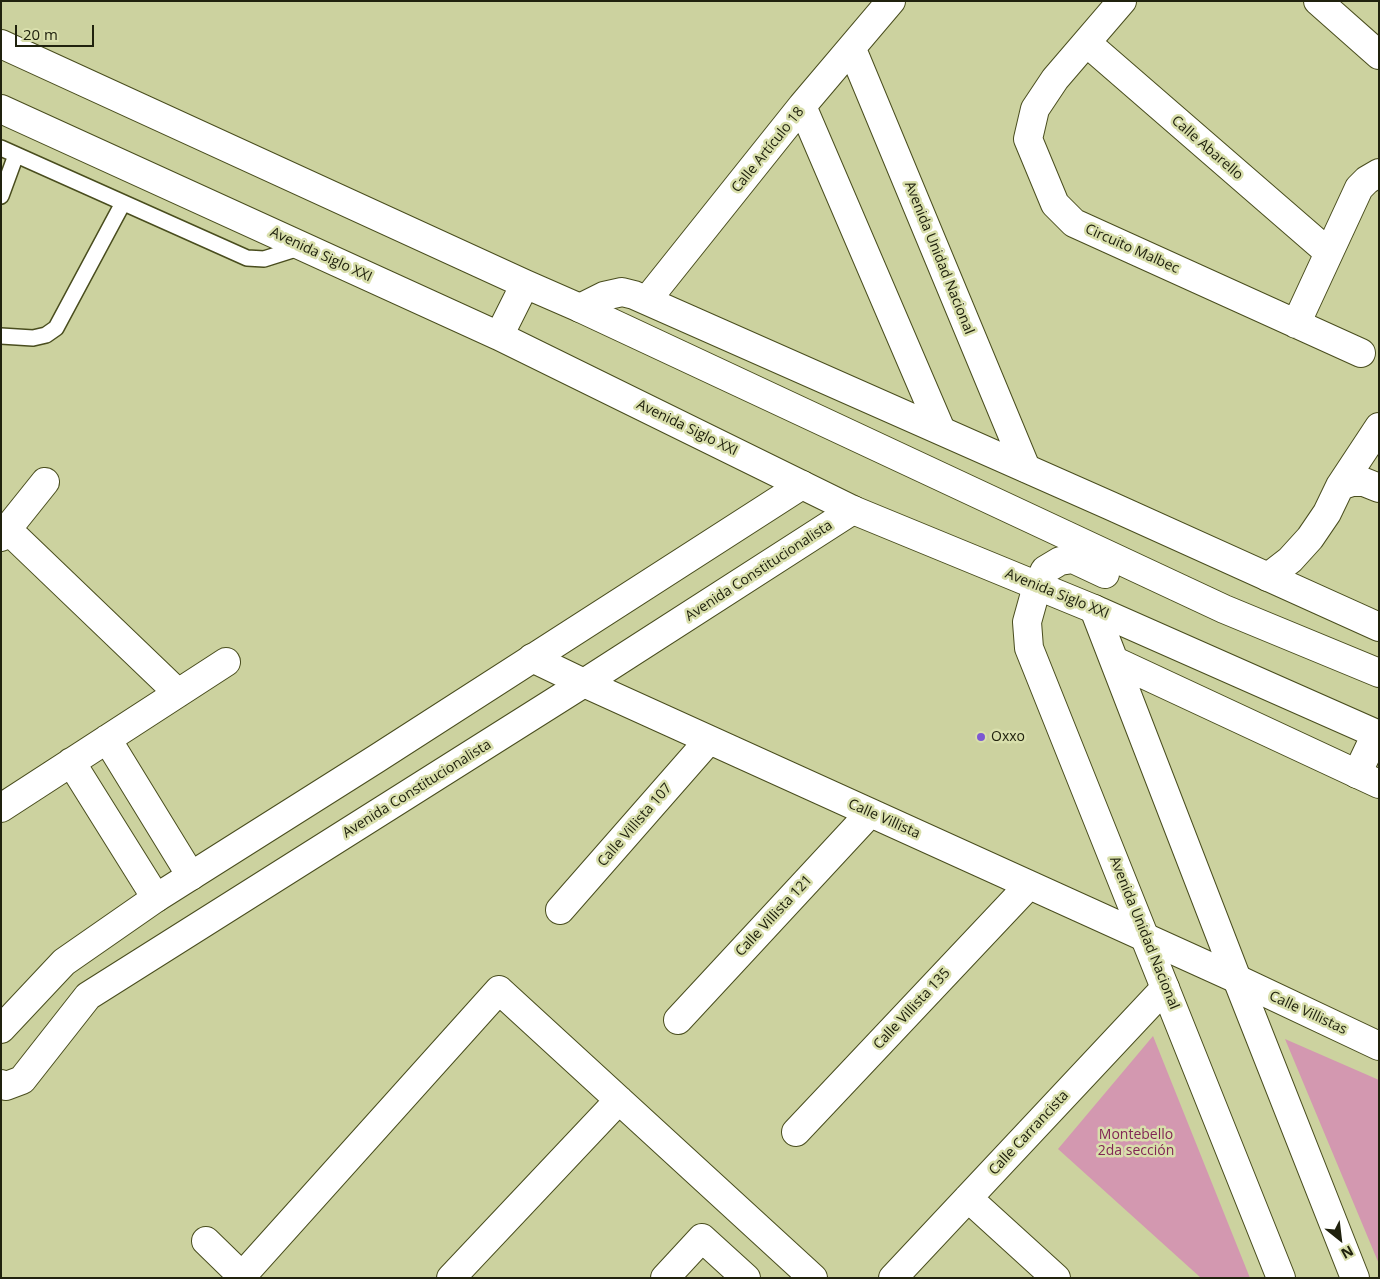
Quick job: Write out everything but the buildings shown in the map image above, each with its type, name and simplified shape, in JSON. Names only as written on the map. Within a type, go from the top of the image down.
[{"type":"main road","name":"Calle Artículo 18","points":[[647,300],[802,106],[891,1]]},
{"type":"main road","name":"Circuito Malbec","points":[[1122,1],[1055,79],[1035,109],[1028,139],[1055,204],[1074,224],[1361,353]]},
{"type":"main road","points":[[1318,1],[1379,55]]},
{"type":"main road","name":"Calle Abarello","points":[[1087,43],[1328,252]]},
{"type":"main road","points":[[1,44],[580,308],[1224,609],[1379,673]]},
{"type":"main road","name":"Avenida Unidad Nacional","points":[[852,49],[1026,468]]},
{"type":"main road","points":[[802,106],[941,430]]},
{"type":"main road","name":"Avenida Siglo XXI","points":[[1,109],[500,336],[853,510],[1094,609],[1377,735]]},
{"type":"main road","points":[[1296,324],[1359,188],[1367,180],[1379,173]]},
{"type":"main road","points":[[500,336],[525,284]]},
{"type":"main road","points":[[580,308],[604,296],[622,292],[647,300],[1379,627]]},
{"type":"main road","points":[[1268,577],[1290,560],[1310,538],[1327,513],[1340,486],[1379,427]]},
{"type":"main road","points":[[45,482],[4,533],[178,693]]},
{"type":"main road","points":[[1340,486],[1352,482],[1364,482],[1379,488]]},
{"type":"main road","points":[[1,1029],[64,962],[156,898],[802,485]]},
{"type":"main road","name":"Avenida Constitucionalista","points":[[1,1084],[6,1086],[22,1080],[88,996],[584,683],[853,510]]},
{"type":"main road","points":[[1037,586],[1045,570],[1060,561],[1074,559],[1179,608],[1202,611],[1224,609]]},
{"type":"main road","name":"Avenida Unidad Nacional","points":[[1037,586],[1027,622],[1029,648],[1281,1278]]},
{"type":"main road","points":[[1094,609],[1355,1278]]},
{"type":"main road","name":"Calle Villista","points":[[532,658],[1237,979]]},
{"type":"main road","points":[[1115,661],[1368,779],[1377,735]]},
{"type":"main road","points":[[2,804],[226,662]]},
{"type":"main road","points":[[107,739],[191,876]]},
{"type":"main road","name":"Calle Villista 107","points":[[560,910],[709,740]]},
{"type":"main road","points":[[71,762],[156,898]]},
{"type":"main road","name":"Calle Villista 121","points":[[678,1020],[870,813]]},
{"type":"main road","name":"Calle Villista 135","points":[[796,1132],[1029,885]]},
{"type":"main road","name":"Calle Villistas","points":[[1237,979],[1379,1046]]},
{"type":"main road","name":"Calle Carrancista","points":[[893,1278],[1165,988]]},
{"type":"main road","points":[[206,1242],[243,1277],[499,990],[813,1278]]},
{"type":"main road","points":[[451,1278],[619,1100]]},
{"type":"main road","points":[[968,1198],[1056,1278]]},
{"type":"main road","points":[[665,1278],[702,1238],[746,1278]]},
{"type":"lane","points":[[1,148],[247,258],[264,259],[304,247]]},
{"type":"lane","points":[[1,196],[16,155]]},
{"type":"lane","points":[[1,336],[33,338],[46,335],[56,328],[123,203]]},
{"type":"green space","name":"Montebello 2da sección","points":[[1153,1036],[1250,1278],[1201,1278],[1058,1149]]},
{"type":"green space","points":[[1285,1039],[1379,1080],[1379,1264]]},
{"type":"place","name":"Oxxo","points":[[981,737]]}]
